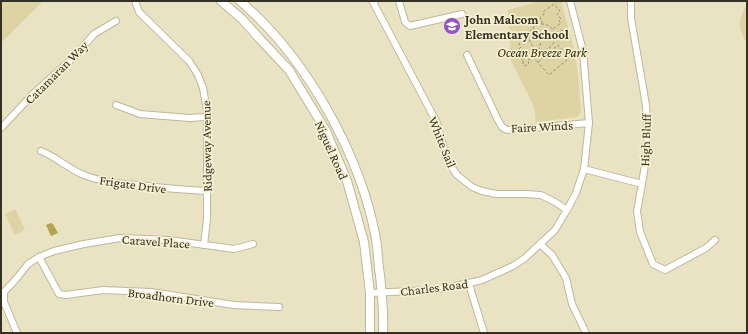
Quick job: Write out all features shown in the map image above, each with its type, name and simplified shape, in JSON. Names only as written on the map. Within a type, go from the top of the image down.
[{"type":"main road","name":"Niguel Road","points":[[221,1],[242,18],[289,70],[326,131],[337,156],[354,205],[364,242],[370,293],[370,333]]},
{"type":"main road","name":"Niguel Road","points":[[240,1],[289,53],[315,89],[350,158],[370,214],[377,246],[383,333]]},
{"type":"street","name":"Ridgeway Avenue","points":[[135,1],[139,12],[184,56],[193,67],[203,88],[206,101],[207,191],[207,220],[204,245]]},
{"type":"street","name":"White Sail","points":[[374,1],[437,124],[447,160],[457,175],[472,187],[482,191],[496,194],[540,195],[567,210]]},
{"type":"street","points":[[399,1],[405,22],[410,26],[462,14]]},
{"type":"street","name":"Charles Road","points":[[370,293],[432,290],[469,284],[482,280],[513,266],[525,258],[555,230],[576,193],[584,169],[589,123],[583,51],[570,1]]},
{"type":"street","name":"High Bluff","points":[[631,1],[631,18],[646,105],[648,145],[637,211],[640,232],[653,264],[665,270],[706,248],[715,240]]},
{"type":"street","name":"Catamaran Way","points":[[1,128],[34,93],[75,56],[94,34],[116,21]]},
{"type":"street","name":"Faire Winds","points":[[467,55],[498,120],[502,127],[507,130],[589,123]]},
{"type":"street","points":[[116,105],[140,114],[189,118],[206,117]]},
{"type":"street","name":"Frigate Drive","points":[[41,152],[54,157],[75,172],[98,180],[207,191]]},
{"type":"street","points":[[584,169],[642,184]]},
{"type":"street","name":"Caravel Place","points":[[2,291],[17,278],[28,264],[39,257],[54,251],[84,244],[120,238],[169,240],[234,249],[253,244]]},
{"type":"street","points":[[540,244],[552,255],[566,278],[572,304],[586,333]]},
{"type":"street","name":"Broadhorn Drive","points":[[39,257],[58,294],[66,295],[102,290],[151,292],[234,304],[278,307]]},
{"type":"street","points":[[469,284],[484,333]]},
{"type":"street","points":[[2,291],[4,302],[17,333]]},
{"type":"path","points":[[542,24],[540,18],[544,14],[543,12],[554,4],[560,11],[556,14],[561,20],[559,22],[561,23],[553,29]]},
{"type":"path","points":[[525,66],[529,63],[528,61],[540,50],[550,48],[554,44],[556,37],[550,26],[542,24],[536,25],[532,28],[529,36],[519,44],[522,47],[516,52],[523,60],[526,70]]},
{"type":"path","points":[[532,28],[539,34]]},
{"type":"path","points":[[546,36],[570,28]]},
{"type":"path","points":[[529,36],[531,45],[540,50],[545,56]]},
{"type":"path","points":[[540,50],[541,42]]},
{"type":"path","points":[[533,57],[549,75],[569,58],[558,45],[556,46],[554,44]]},
{"type":"path","points":[[538,62],[556,46]]},
{"type":"path","points":[[523,60],[526,57],[529,60]]},
{"type":"green space","points":[[1,1],[43,1],[1,43]]},
{"type":"green space","name":"Ocean Breeze Park","points":[[540,1],[561,1],[573,45],[578,76],[581,112],[577,117],[536,122],[534,107],[511,60],[508,10]]},
{"type":"green space","points":[[747,4],[747,44],[740,28],[740,20]]},
{"type":"green space","points":[[15,209],[25,230],[15,235],[5,214]]},
{"type":"shaded area","points":[[51,223],[58,233],[51,236],[46,225]]},
{"type":"place","name":"John Malcom Elementary School","points":[[452,26]]}]
